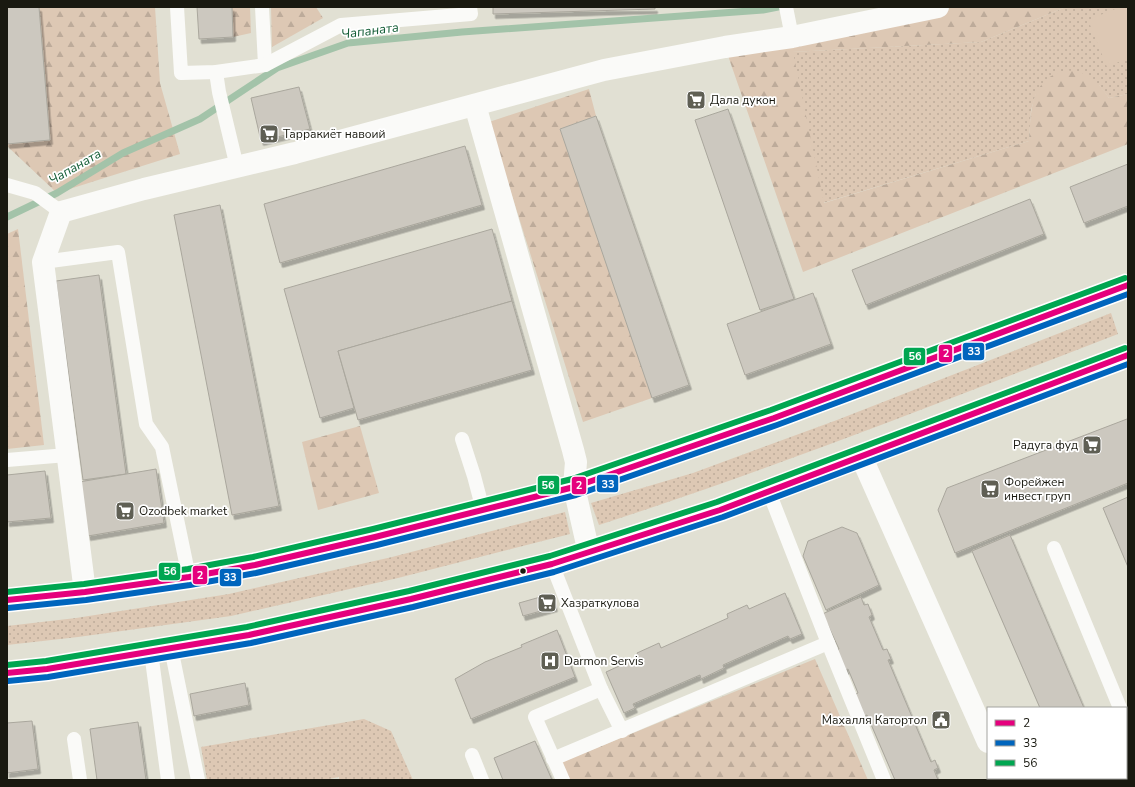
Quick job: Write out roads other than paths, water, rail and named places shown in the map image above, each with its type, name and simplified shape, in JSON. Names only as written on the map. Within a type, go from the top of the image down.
[{"type":"main road","points":[[85,592],[43,262],[61,212],[144,189],[237,167],[475,106],[604,70],[726,47],[792,37],[938,7]]},
{"type":"main road","points":[[475,106],[573,450],[576,462],[574,487],[589,553]]},
{"type":"main road","points":[[7,600],[85,592],[189,577],[255,565],[375,537],[574,487],[774,418],[1128,286]]},
{"type":"main road","points":[[7,673],[47,669],[249,635],[411,599],[552,564],[720,510],[1128,355]]},
{"type":"main road","points":[[861,456],[987,740]]},
{"type":"lane","points":[[177,7],[181,73],[216,72],[265,65],[341,25],[471,14],[470,7]]},
{"type":"lane","points":[[262,7],[265,65]]},
{"type":"lane","points":[[787,11],[792,37]]},
{"type":"lane","points":[[216,72],[219,92],[237,167]]},
{"type":"lane","points":[[7,185],[35,193],[61,212]]},
{"type":"lane","points":[[43,262],[118,252],[146,424],[162,447],[189,577]]},
{"type":"lane","points":[[462,439],[483,510]]},
{"type":"lane","points":[[7,460],[67,455]]},
{"type":"lane","points":[[769,492],[828,643],[884,780]]},
{"type":"lane","points":[[1054,548],[1120,707]]},
{"type":"lane","points":[[552,564],[601,690],[622,731]]},
{"type":"lane","points":[[554,759],[828,643]]},
{"type":"lane","points":[[161,650],[168,780]]},
{"type":"lane","points":[[161,650],[198,780]]},
{"type":"lane","points":[[563,780],[535,717],[601,690]]},
{"type":"lane","points":[[74,739],[80,780]]},
{"type":"lane","points":[[472,754],[482,780]]},
{"type":"waterway","name":"Чапаната","points":[[7,217],[57,193],[123,153],[200,119],[277,68],[348,43],[462,32],[763,10],[778,7]]},
{"type":"place","name":"Дала дукон","points":[[696,100]]},
{"type":"place","name":"Тарракиёт навоий","points":[[269,134]]},
{"type":"place","name":"Радуга фуд","points":[[1092,445]]},
{"type":"place","name":"Форейжен инвест груп","points":[[990,489]]},
{"type":"place","name":"Ozodbek market","points":[[125,511]]},
{"type":"place","name":"Хазраткулова","points":[[547,603]]},
{"type":"place","name":"Darmon Servis","points":[[550,661]]},
{"type":"place","name":"Махалля Катортол","points":[[941,720]]}]
